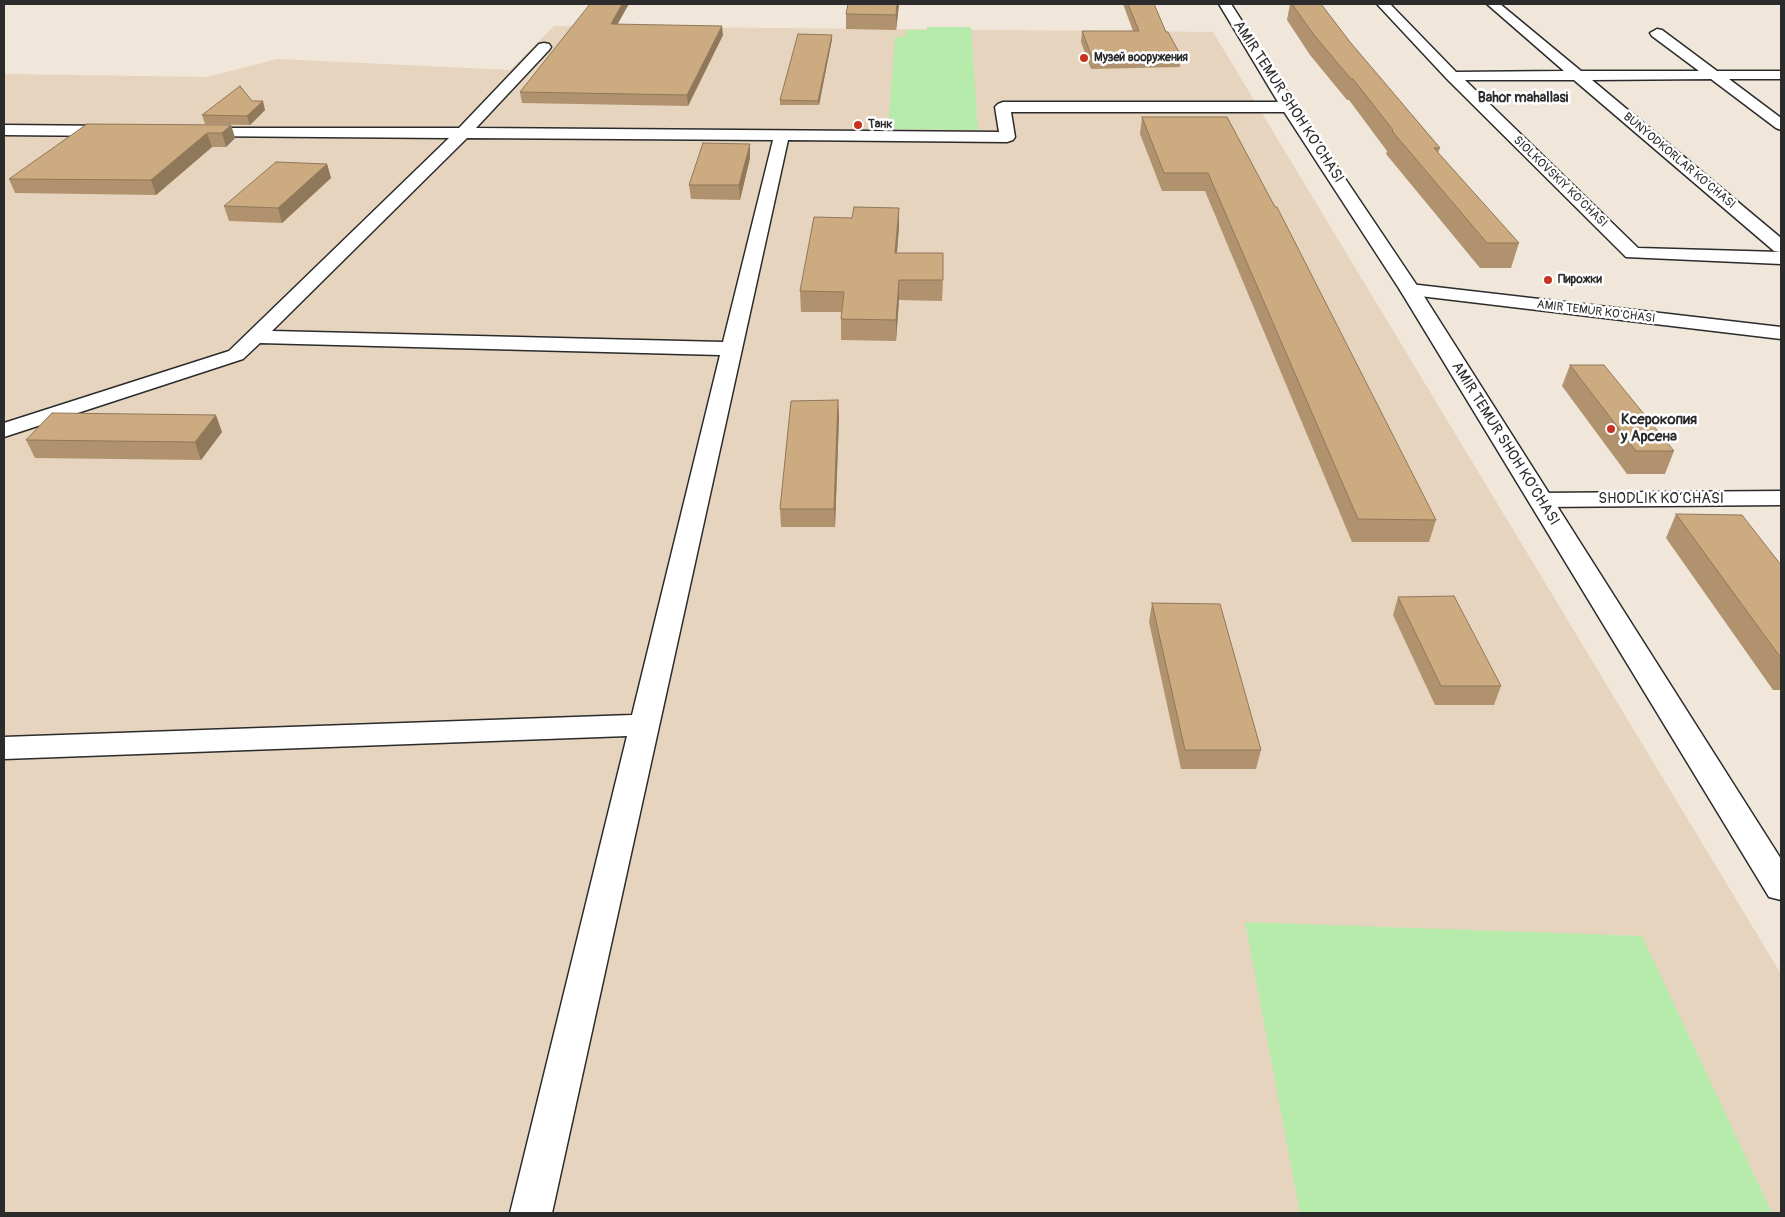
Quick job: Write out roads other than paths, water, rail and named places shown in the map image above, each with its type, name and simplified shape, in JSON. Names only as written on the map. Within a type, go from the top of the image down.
[{"type":"street","name":"AMIR TEMUR SHOH KO‘CHASI","points":[[1225,4],[1288,107],[1410,290],[1781,887]]},
{"type":"street","name":"SIOLKOVSKIY KO‘CHASI","points":[[1383,4],[1452,76],[1633,253],[1781,258]]},
{"type":"street","name":"BUNYODKORLAR KO‘CHASI","points":[[1493,4],[1781,247]]},
{"type":"street","points":[[1657,33],[1781,125]]},
{"type":"street","points":[[4,430],[236,355],[463,133],[544,47]]},
{"type":"street","points":[[1452,76],[1781,75]]},
{"type":"street","points":[[183,131],[1007,136],[1003,107],[1288,107]]},
{"type":"street","points":[[4,130],[134,131]]},
{"type":"street","points":[[531,1213],[782,134]]},
{"type":"street","name":"AMIR TEMUR KO‘CHASI","points":[[1410,290],[1781,333]]},
{"type":"street","points":[[254,337],[732,348]]},
{"type":"street","name":"SHODLIK KO‘CHASI","points":[[1540,500],[1781,498]]},
{"type":"street","points":[[4,748],[643,725]]},
{"type":"place","name":"Музей вооружения","points":[[1084,58]]},
{"type":"place","name":"Танк","points":[[858,125]]},
{"type":"place","name":"Пирожки","points":[[1548,280]]},
{"type":"place","name":"Ксерокопия у Арсена","points":[[1611,429]]},
{"type":"district","name":"Bahor mahallasi","points":[[1523,98]]}]
